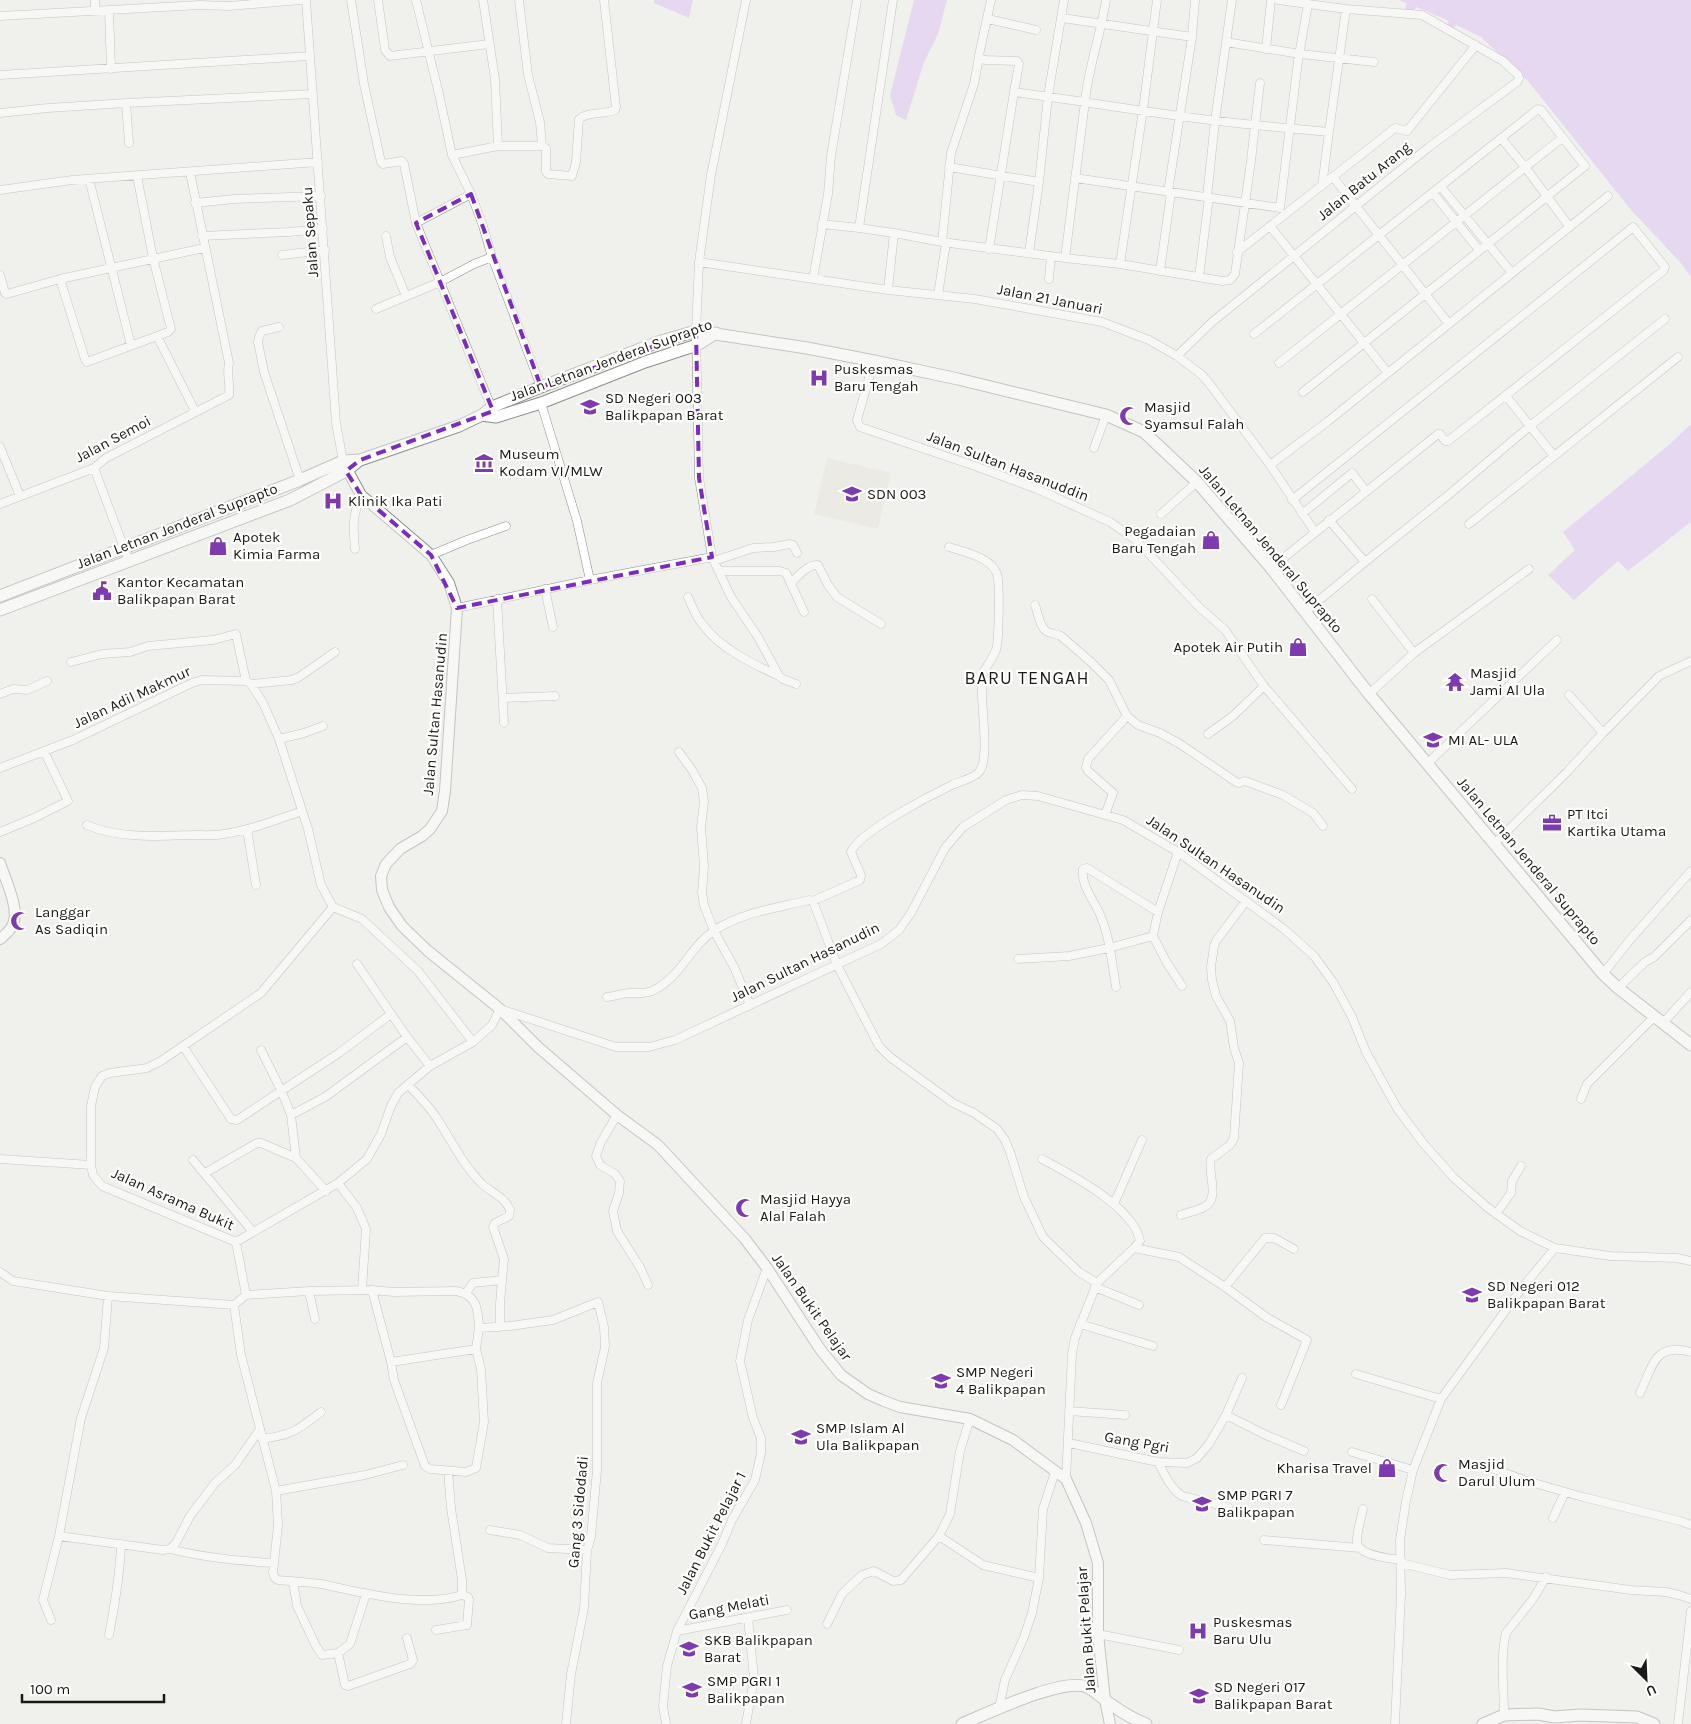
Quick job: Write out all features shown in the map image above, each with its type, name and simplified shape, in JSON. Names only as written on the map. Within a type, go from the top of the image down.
[{"type":"main road","name":"Jalan Letnan Jenderal Suprapto","points":[[494,412],[541,386],[661,341],[696,331]]},
{"type":"main road","points":[[696,331],[716,333]]},
{"type":"main road","name":"Jalan Letnan Jenderal Suprapto","points":[[0,596],[300,480],[345,466],[494,412],[541,403],[645,362],[697,345],[716,333],[874,361],[958,379],[1106,415],[1144,432],[1197,482],[1271,568],[1369,694],[1603,974],[1691,1045]]},
{"type":"main road","name":"Jalan Letnan Jenderal Suprapto","points":[[0,610],[290,500],[345,466]]},
{"type":"main road","points":[[962,1724],[1050,1689],[1068,1686],[1084,1686],[1146,1724]]},
{"type":"main road","points":[[1483,1724],[1504,1715],[1538,1714],[1555,1717],[1580,1715],[1637,1717],[1654,1724]]},
{"type":"street","points":[[94,0],[95,10]]},
{"type":"street","points":[[144,0],[144,9]]},
{"type":"street","points":[[0,16],[200,5],[229,6],[300,0]]},
{"type":"street","name":"Jalan Sepaku","points":[[306,0],[336,423],[345,466]]},
{"type":"street","points":[[351,0],[364,84],[381,162],[383,164],[402,161],[404,164],[416,223],[494,412]]},
{"type":"street","points":[[378,0],[385,50],[388,53],[397,56],[489,44]]},
{"type":"street","points":[[416,0],[452,155],[471,194],[492,257],[541,386]]},
{"type":"street","points":[[483,0],[495,79],[498,146]]},
{"type":"street","points":[[519,0],[528,75],[540,122],[542,146]]},
{"type":"street","points":[[452,155],[498,146],[542,146],[546,148],[546,172],[548,174],[572,176],[576,162],[579,118],[584,115],[608,113],[615,110],[616,104],[604,0]]},
{"type":"street","points":[[746,0],[711,174],[699,262],[696,331],[699,478],[713,559],[730,597],[758,637],[779,676],[783,680],[796,684]]},
{"type":"street","points":[[813,279],[828,194],[838,108],[857,0]]},
{"type":"street","points":[[859,228],[893,0]]},
{"type":"street","points":[[938,295],[951,153],[974,84],[991,0]]},
{"type":"street","points":[[1029,253],[1048,96],[1064,0]]},
{"type":"street","points":[[1066,258],[1086,90],[1106,0]]},
{"type":"street","points":[[1120,264],[1157,0]]},
{"type":"street","points":[[1160,271],[1169,192],[1192,37],[1195,0]]},
{"type":"street","points":[[1198,277],[1215,121],[1232,0]]},
{"type":"street","points":[[1266,49],[1272,0]]},
{"type":"street","points":[[1237,252],[1395,128],[1406,131],[1476,45],[1463,40],[1419,14],[1346,9],[1278,0]]},
{"type":"street","points":[[1075,178],[1281,207],[1308,4]]},
{"type":"street","points":[[1322,186],[1346,9]]},
{"type":"street","points":[[109,10],[111,69]]},
{"type":"street","points":[[1062,18],[1192,37]]},
{"type":"street","points":[[988,19],[1036,30]]},
{"type":"street","points":[[1226,42],[1300,54],[1374,62]]},
{"type":"street","name":"Jalan Batu Arang","points":[[1177,356],[1212,322],[1294,255],[1429,147],[1517,82],[1518,74],[1502,61],[1476,45]]},
{"type":"street","points":[[0,75],[310,56]]},
{"type":"street","points":[[980,57],[986,60],[1017,61],[1018,64],[989,249]]},
{"type":"street","points":[[822,224],[894,233],[989,249],[1120,264],[1222,281],[1230,280],[1235,274],[1260,83]]},
{"type":"street","points":[[1014,92],[1215,121],[1329,132]]},
{"type":"street","points":[[0,113],[126,103],[313,94]]},
{"type":"street","points":[[126,103],[129,143]]},
{"type":"street","points":[[1254,334],[1316,283],[1539,109],[1585,166],[1303,392]]},
{"type":"street","points":[[1501,138],[1569,226]]},
{"type":"street","points":[[1279,362],[1562,138]]},
{"type":"street","points":[[0,190],[89,179],[318,162]]},
{"type":"street","points":[[949,167],[1039,182]]},
{"type":"street","points":[[0,279],[7,294],[153,258],[204,248],[190,172]]},
{"type":"street","points":[[60,280],[87,362],[168,332],[171,329],[153,258],[137,176]]},
{"type":"street","points":[[1333,177],[1449,324]]},
{"type":"street","points":[[89,179],[131,345]]},
{"type":"street","points":[[1441,187],[1512,273]]},
{"type":"street","points":[[1433,193],[1479,250]]},
{"type":"street","points":[[416,223],[471,194]]},
{"type":"street","points":[[195,203],[234,198],[321,196]]},
{"type":"street","points":[[1270,465],[1608,196]]},
{"type":"street","points":[[1270,226],[1388,373]]},
{"type":"street","points":[[1271,568],[1438,434],[1445,441],[1448,441],[1664,270],[1665,267],[1633,227],[1292,500]]},
{"type":"street","points":[[202,236],[323,229]]},
{"type":"street","points":[[888,290],[894,233]]},
{"type":"street","points":[[386,236],[390,257],[406,296]]},
{"type":"street","name":"Jalan Semoi","points":[[0,504],[94,468],[106,458],[229,395],[227,378],[229,364],[204,248]]},
{"type":"street","points":[[282,255],[325,250]]},
{"type":"street","points":[[1049,279],[1051,256]]},
{"type":"street","points":[[376,309],[440,282],[492,257]]},
{"type":"street","name":"Jalan 21 Januari","points":[[699,262],[888,290],[975,299],[1102,322],[1150,340],[1177,356],[1202,375],[1209,383],[1270,465],[1315,532]]},
{"type":"street","points":[[1306,612],[1530,426],[1665,319]]},
{"type":"street","points":[[279,327],[262,331],[258,342],[264,372],[300,480]]},
{"type":"street","points":[[157,336],[195,411]]},
{"type":"street","points":[[1469,524],[1678,357]]},
{"type":"street","name":"Jalan Sultan Hasanuddin","points":[[874,361],[857,420],[860,427],[1028,486],[1110,522],[1136,540],[1199,607],[1224,630],[1264,686],[1352,789]]},
{"type":"street","points":[[1506,396],[1554,456]]},
{"type":"street","points":[[541,403],[577,521],[590,580]]},
{"type":"street","points":[[1094,448],[1106,415]]},
{"type":"street","points":[[0,447],[20,496]]},
{"type":"street","points":[[1340,461],[1366,491]]},
{"type":"street","name":"Jalan Sultan Hasanudin","points":[[345,466],[361,496],[431,556],[448,583],[457,608],[445,792],[442,811],[430,829],[400,849],[386,864],[381,876],[382,890],[389,907],[402,926],[428,951],[500,1009],[616,1047],[649,1047],[676,1040],[881,944],[899,930],[911,913],[944,848],[963,827],[986,811],[1014,798],[1022,795],[1038,796],[1123,820],[1178,852],[1284,929],[1314,956],[1338,991],[1352,1017],[1366,1052],[1397,1108],[1423,1143],[1454,1178],[1496,1214],[1520,1231],[1555,1248],[1610,1256],[1677,1258],[1691,1261]]},
{"type":"street","points":[[94,468],[129,561]]},
{"type":"street","points":[[1302,514],[1352,474]]},
{"type":"street","points":[[1161,514],[1197,482]]},
{"type":"street","points":[[355,549],[354,512],[361,496]]},
{"type":"street","points":[[1329,520],[1365,562]]},
{"type":"street","points":[[431,556],[506,526]]},
{"type":"street","points":[[457,608],[590,580],[713,559],[753,548],[790,544],[798,553]]},
{"type":"street","points":[[607,997],[629,993],[644,993],[665,984],[682,967],[697,947],[714,931],[733,920],[749,914],[809,900],[813,902],[860,880],[861,874],[851,852],[857,844],[902,812],[974,775],[982,767],[984,749],[983,673],[988,667],[996,649],[999,585],[997,573],[980,557],[949,547]]},
{"type":"street","points":[[791,583],[806,568],[818,564],[828,584],[838,597],[881,624]]},
{"type":"street","points":[[1369,694],[1414,653],[1529,569]]},
{"type":"street","points":[[720,571],[780,571],[786,573],[804,612]]},
{"type":"street","points":[[545,589],[553,627]]},
{"type":"street","points":[[688,597],[704,627],[728,649],[751,664],[779,676]]},
{"type":"street","points":[[497,599],[504,723]]},
{"type":"street","points":[[1372,599],[1414,653]]},
{"type":"street","points":[[1035,605],[1043,628],[1048,632],[1061,636],[1109,680],[1127,716],[1138,725],[1160,733],[1180,744],[1239,784],[1245,781],[1283,795],[1313,813],[1323,826]]},
{"type":"street","points":[[71,662],[102,654],[130,652],[148,646],[213,640],[236,634],[249,683],[263,703],[279,739],[308,829],[322,885],[333,907],[362,919],[418,971],[473,1042]]},
{"type":"street","points":[[1428,763],[1557,640]]},
{"type":"street","name":"Jalan Adil Makmur","points":[[0,768],[73,740],[192,683],[202,680],[249,683],[292,680],[300,677],[334,652]]},
{"type":"street","points":[[1495,843],[1567,772],[1659,676],[1691,661]]},
{"type":"street","points":[[0,694],[13,689],[27,690],[47,681]]},
{"type":"street","points":[[1208,734],[1233,716],[1264,686]]},
{"type":"street","points":[[1569,695],[1603,733]]},
{"type":"street","points":[[504,698],[555,696]]},
{"type":"street","points":[[1105,814],[1113,794],[1088,771],[1086,763],[1127,716]]},
{"type":"street","points":[[279,739],[323,726]]},
{"type":"street","points":[[44,751],[68,801],[76,804]]},
{"type":"street","points":[[679,752],[702,788],[704,802],[701,827],[704,866],[702,893],[704,904],[714,931],[734,967],[750,1005]]},
{"type":"street","points":[[0,832],[68,801]]},
{"type":"street","points":[[86,825],[105,831],[167,836],[222,834],[247,829],[302,811]]},
{"type":"street","points":[[247,829],[256,885]]},
{"type":"street","points":[[1178,852],[1158,912],[1153,936],[1182,986]]},
{"type":"street","points":[[0,863],[14,906],[15,916],[13,924],[0,939]]},
{"type":"street","points":[[1116,987],[1102,918],[1085,883],[1082,872],[1087,868],[1158,912]]},
{"type":"street","points":[[1603,974],[1629,940],[1691,871]]},
{"type":"street","points":[[1181,1215],[1210,1204],[1213,1193],[1211,1159],[1230,1145],[1234,1138],[1239,1063],[1234,1048],[1230,1020],[1216,996],[1211,966],[1216,941],[1246,901]]},
{"type":"street","points":[[813,902],[838,965],[879,1046],[890,1057],[953,1103],[997,1129],[1005,1140],[1024,1198],[1043,1237],[1079,1272],[1096,1285],[1138,1305]]},
{"type":"street","name":"Jalan Asrama Bukit","points":[[333,907],[261,993],[161,1062],[147,1068],[110,1073],[98,1080],[91,1106],[91,1164],[93,1175],[102,1186],[236,1242],[326,1191],[367,1159],[381,1134],[398,1093],[430,1066],[473,1042],[492,1025],[500,1009]]},
{"type":"street","points":[[1618,988],[1645,962],[1654,957],[1691,920]]},
{"type":"street","points":[[1018,959],[1069,956],[1153,936]]},
{"type":"street","points":[[357,964],[407,1037],[430,1066]]},
{"type":"street","points":[[1581,1099],[1587,1084],[1691,992]]},
{"type":"street","name":"Jalan Bukit Pelajar","points":[[500,1009],[538,1047],[616,1115],[658,1145],[734,1225],[767,1268],[820,1350],[841,1375],[868,1394],[900,1407],[970,1419],[1014,1440],[1066,1479],[1086,1523],[1098,1563],[1098,1634],[1105,1700],[1110,1724]]},
{"type":"street","points":[[183,1046],[231,1119],[237,1120],[339,1053],[391,1014]]},
{"type":"street","points":[[291,1116],[325,1097],[407,1037]]},
{"type":"street","points":[[261,1050],[282,1092],[291,1116],[296,1158]]},
{"type":"street","points":[[408,1085],[434,1115],[467,1167],[487,1189],[500,1197],[508,1206],[509,1216],[495,1223],[493,1227],[504,1259],[500,1326],[479,1328]]},
{"type":"street","points":[[616,1115],[601,1142],[596,1156],[600,1165],[615,1174],[620,1182],[619,1193],[613,1210],[617,1231],[641,1269],[648,1286]]},
{"type":"street","points":[[1114,1204],[1142,1140]]},
{"type":"street","points":[[205,1173],[257,1143],[261,1143],[296,1158],[326,1191]]},
{"type":"street","points":[[0,1159],[91,1164]]},
{"type":"street","points":[[1042,1159],[1081,1179],[1114,1204],[1139,1233],[1140,1241],[1096,1285],[1075,1338],[1072,1354],[1066,1479]]},
{"type":"street","points":[[194,1160],[253,1232]]},
{"type":"street","points":[[1496,1214],[1511,1193],[1512,1181],[1521,1166]]},
{"type":"street","points":[[338,1183],[358,1208],[366,1229],[362,1290]]},
{"type":"street","points":[[1225,1287],[1265,1238],[1274,1238],[1294,1249]]},
{"type":"street","points":[[236,1242],[246,1295]]},
{"type":"street","points":[[1134,1248],[1180,1257],[1266,1317],[1307,1340],[1281,1405]]},
{"type":"street","points":[[1395,1724],[1399,1656],[1402,1530],[1413,1470],[1441,1398],[1522,1288],[1555,1248]]},
{"type":"street","name":"Jalan Bukit Pelajar 1","points":[[666,1724],[663,1706],[667,1666],[677,1631],[722,1544],[732,1520],[755,1480],[761,1453],[761,1438],[753,1418],[740,1361],[748,1320],[767,1268]]},
{"type":"street","points":[[0,1272],[13,1281],[108,1296],[234,1305],[246,1295],[309,1291],[372,1290],[466,1293],[473,1298],[478,1312],[479,1328],[476,1349],[481,1369],[484,1422],[476,1468],[466,1472],[430,1469],[422,1461],[394,1380],[372,1290]]},
{"type":"street","points":[[466,1293],[472,1283],[502,1280]]},
{"type":"street","points":[[309,1291],[314,1319]]},
{"type":"street","points":[[51,1620],[43,1600],[59,1536],[80,1418],[104,1348],[108,1296]]},
{"type":"street","name":"Gang 3 Sidodadi","points":[[500,1326],[553,1320],[598,1302],[604,1327],[605,1346],[597,1383],[597,1470],[591,1537],[587,1550],[584,1608],[571,1674],[566,1724]]},
{"type":"street","points":[[234,1305],[241,1356],[276,1491],[278,1525],[274,1563],[275,1578],[278,1580],[318,1584],[366,1594],[415,1599],[449,1599],[462,1595],[468,1597],[467,1626],[436,1630]]},
{"type":"street","points":[[1080,1324],[1153,1346]]},
{"type":"street","points":[[391,1362],[476,1349]]},
{"type":"street","points":[[1640,1393],[1659,1354],[1668,1350],[1680,1349],[1691,1352]]},
{"type":"street","points":[[1356,1374],[1441,1398]]},
{"type":"street","name":"Gang Pgri","points":[[1069,1443],[1158,1462],[1187,1463],[1197,1458],[1208,1444],[1226,1415],[1242,1378]]},
{"type":"street","points":[[1069,1411],[1125,1415]]},
{"type":"street","points":[[262,1439],[286,1436],[301,1428],[321,1412]]},
{"type":"street","points":[[1226,1415],[1266,1436],[1304,1451]]},
{"type":"street","points":[[827,1624],[842,1594],[862,1574],[874,1571],[893,1581],[901,1580],[939,1536],[950,1514],[960,1451],[970,1419]]},
{"type":"street","points":[[170,1549],[176,1543],[190,1516],[215,1483],[235,1465],[260,1429]]},
{"type":"street","points":[[1352,1452],[1413,1470]]},
{"type":"street","points":[[1158,1462],[1172,1487],[1182,1496],[1228,1507]]},
{"type":"street","points":[[276,1491],[403,1466]]},
{"type":"street","points":[[1491,1468],[1526,1481],[1672,1519],[1691,1526]]},
{"type":"street","points":[[448,1471],[462,1580],[462,1595]]},
{"type":"street","points":[[1000,1708],[1005,1680],[1024,1637],[1032,1613],[1039,1578],[1043,1509],[1055,1472]]},
{"type":"street","points":[[1553,1518],[1566,1492]]},
{"type":"street","points":[[1363,1510],[1357,1542],[1364,1552],[1450,1575],[1506,1573],[1631,1590],[1666,1592],[1691,1599]]},
{"type":"street","points":[[490,1530],[520,1535],[548,1548],[587,1550]]},
{"type":"street","points":[[59,1536],[163,1550],[170,1549],[197,1556],[236,1561],[274,1563]]},
{"type":"street","points":[[939,1536],[983,1565],[1039,1578]]},
{"type":"street","points":[[1264,1540],[1360,1548]]},
{"type":"street","points":[[109,1635],[121,1567],[121,1544]]},
{"type":"street","points":[[1504,1715],[1503,1675],[1506,1633],[1533,1599],[1546,1577]]},
{"type":"street","points":[[293,1582],[297,1606],[320,1654],[324,1655],[338,1653],[350,1644],[366,1594]]},
{"type":"street","name":"Gang Melati","points":[[677,1631],[787,1610]]},
{"type":"street","points":[[1678,1724],[1691,1611]]},
{"type":"street","points":[[746,1724],[754,1678],[748,1618]]},
{"type":"street","points":[[1098,1634],[1179,1650]]},
{"type":"street","points":[[338,1653],[345,1685],[348,1686],[410,1664],[413,1660],[407,1638]]},
{"type":"highlighted area","points":[[471,194],[541,387],[696,331],[699,478],[712,557],[457,608],[431,555],[361,495],[346,471],[360,460],[493,411],[416,223]]},
{"type":"shaded area","points":[[654,0],[693,0],[689,18],[654,3]]},
{"type":"shaded area","points":[[914,0],[947,0],[938,34],[924,62],[906,120],[896,115],[890,95]]},
{"type":"shaded area","points":[[1399,0],[1691,0],[1691,277],[1680,262],[1631,210],[1528,81],[1481,37],[1456,25],[1451,31],[1446,28],[1449,21],[1416,7],[1413,12],[1405,11],[1406,3]]},
{"type":"shaded area","points":[[1691,424],[1691,525],[1632,575],[1618,561],[1574,600],[1548,575],[1575,550],[1563,532],[1670,444]]},
{"type":"shaded area","name":"SDN 003","points":[[827,458],[891,473],[878,529],[814,514]]},
{"type":"pier","points":[[1691,522],[1691,525],[1632,575],[1628,571]]},
{"type":"place","name":"Puskesmas Baru Tengah","points":[[819,378]]},
{"type":"place","name":"SD Negeri 003 Balikpapan Barat","points":[[590,407]]},
{"type":"place","name":"Masjid Syamsul Falah","points":[[1129,416]]},
{"type":"place","name":"Museum Kodam VI/MLW","points":[[484,463]]},
{"type":"place","name":"SDN 003","points":[[852,494]]},
{"type":"place","name":"Klinik Ika Pati","points":[[333,501]]},
{"type":"place","name":"Pegadaian Baru Tengah","points":[[1211,540]]},
{"type":"place","name":"Apotek Kimia Farma","points":[[218,546]]},
{"type":"place","name":"Kantor Kecamatan Balikpapan Barat","points":[[102,591]]},
{"type":"place","name":"Apotek Air Putih","points":[[1298,647]]},
{"type":"place","name":"Masjid Jami Al Ula","points":[[1455,682]]},
{"type":"place","name":"MI AL- ULA","points":[[1433,740]]},
{"type":"place","name":"PT Itci Kartika Utama","points":[[1552,823]]},
{"type":"place","name":"Langgar As Sadiqin","points":[[20,921]]},
{"type":"place","name":"Masjid Hayya Alal Falah","points":[[745,1208]]},
{"type":"place","name":"SD Negeri 012 Balikpapan Barat","points":[[1472,1295]]},
{"type":"place","name":"SMP Negeri 4 Balikpapan","points":[[941,1381]]},
{"type":"place","name":"SMP Islam Al Ula Balikpapan","points":[[801,1437]]},
{"type":"place","name":"Kharisa Travel","points":[[1387,1468]]},
{"type":"place","name":"Masjid Darul Ulum","points":[[1443,1473]]},
{"type":"place","name":"SMP PGRI 7 Balikpapan","points":[[1202,1504]]},
{"type":"place","name":"Puskesmas Baru Ulu","points":[[1198,1631]]},
{"type":"place","name":"SKB Balikpapan Barat","points":[[689,1649]]},
{"type":"place","name":"SMP PGRI 1 Balikpapan","points":[[692,1690]]},
{"type":"place","name":"SD Negeri 017 Balikpapan Barat","points":[[1199,1696]]},
{"type":"district","name":"BARU TENGAH","points":[[1027,678]]}]
